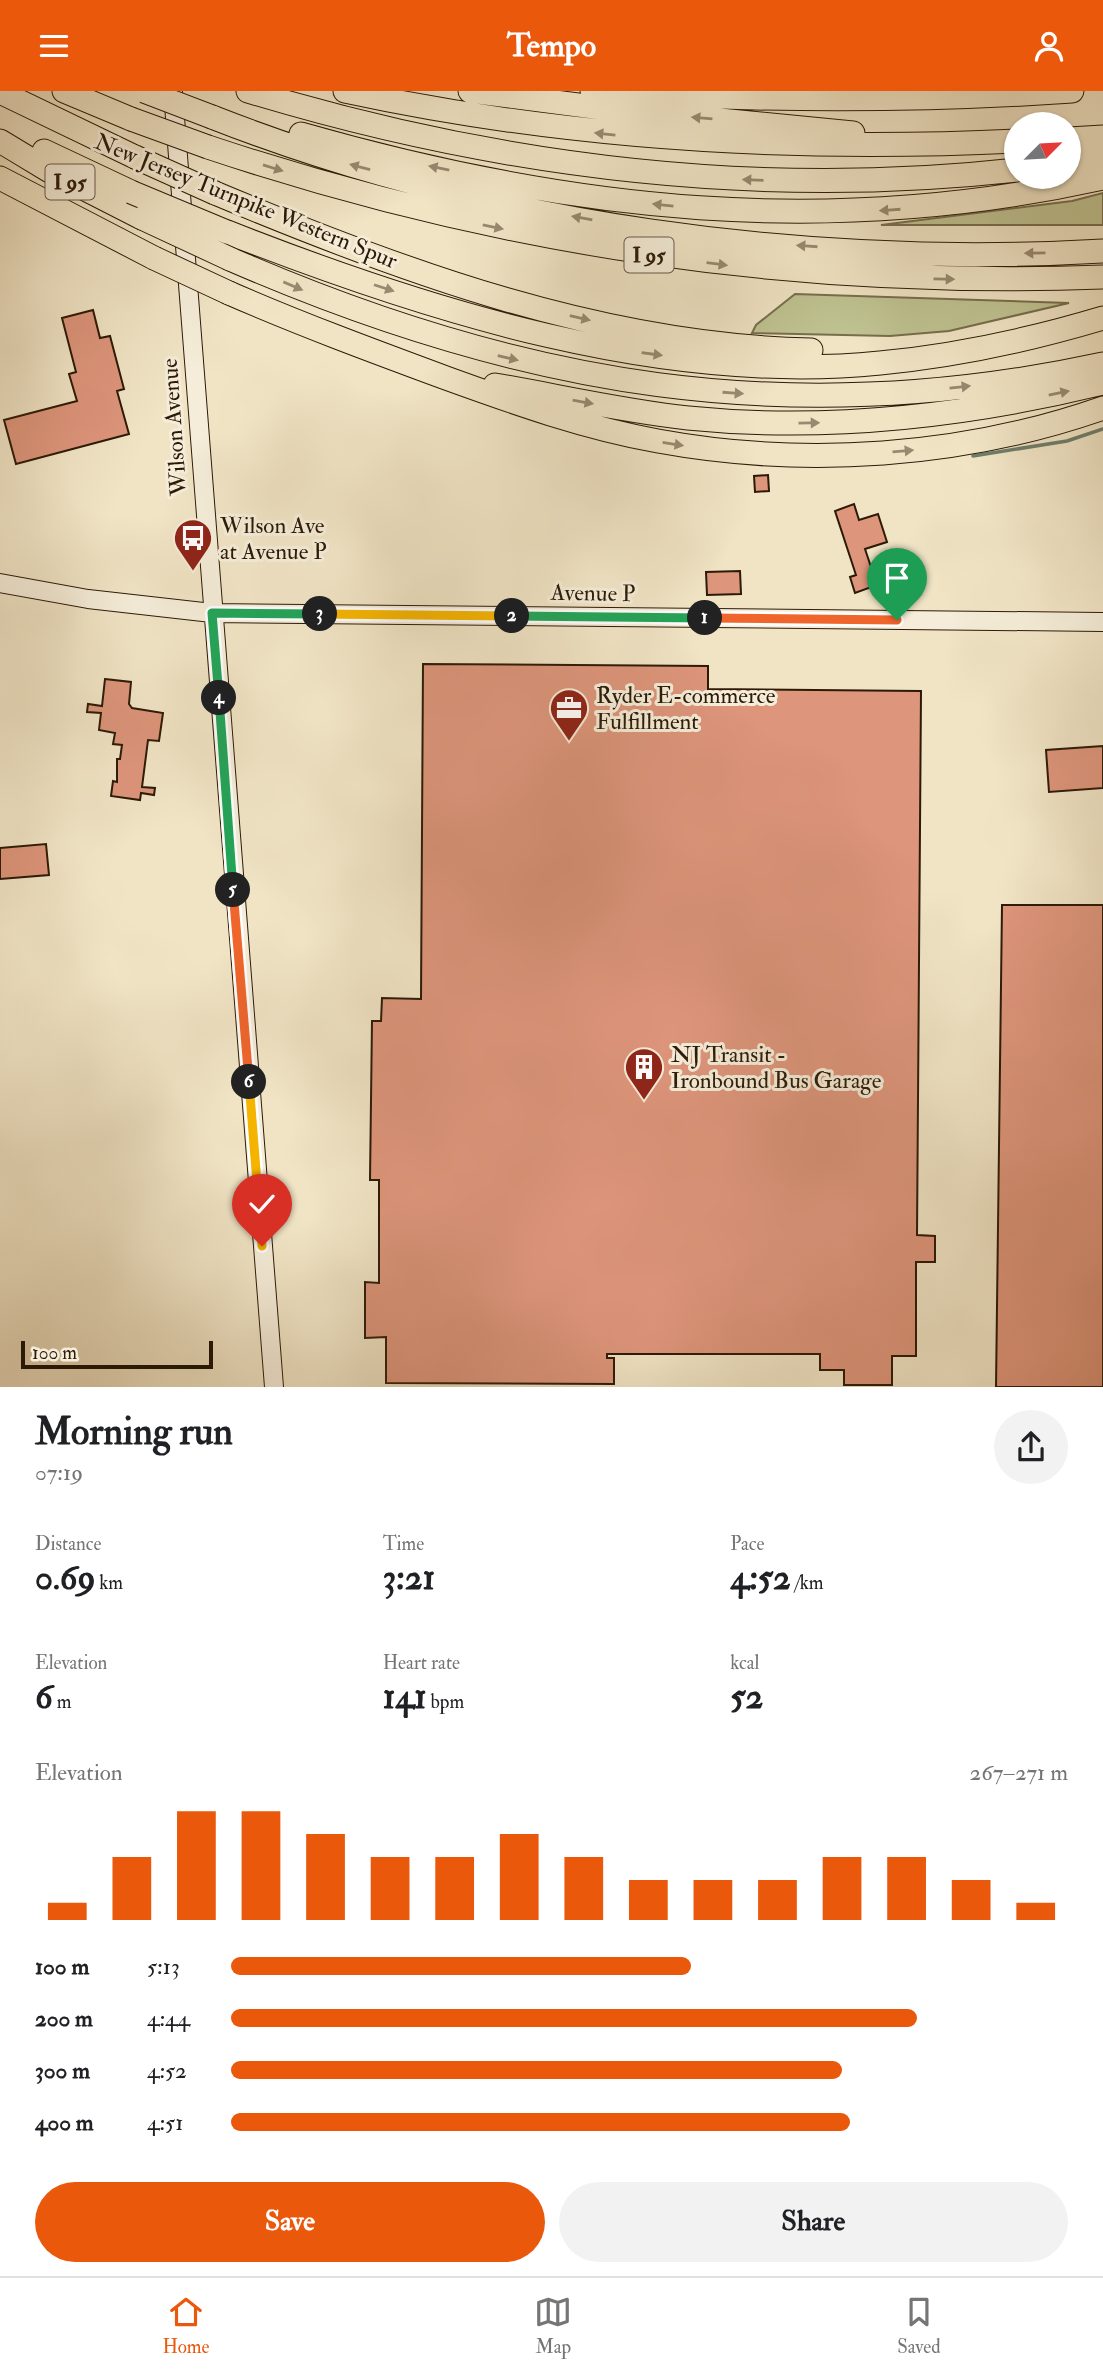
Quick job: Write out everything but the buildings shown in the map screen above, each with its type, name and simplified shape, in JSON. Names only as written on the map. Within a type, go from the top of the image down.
[{"type":"highway","name":"I 95","points":[[64,91],[208,147],[334,187],[517,232],[647,255],[751,267],[869,276],[986,279],[1103,277]]},
{"type":"highway","name":"I 95","points":[[144,91],[295,148],[407,180],[518,206],[631,226],[724,239],[850,249],[973,253],[1103,251]]},
{"type":"highway","points":[[248,91],[461,145],[630,172],[718,179],[831,181],[917,179],[1004,171]]},
{"type":"highway","points":[[345,91],[510,122],[672,140],[854,147],[1004,135]]},
{"type":"highway","points":[[470,91],[573,106],[822,131],[1004,139]]},
{"type":"highway","points":[[592,91],[729,98],[862,99],[1072,91]]},
{"type":"highway","name":"New Jersey Turnpike Western Spur","points":[[0,92],[215,193],[326,238],[429,274],[613,325],[749,347],[954,351]]},
{"type":"highway","name":"I 95","points":[[212,117],[281,129],[370,153],[503,182],[610,199],[721,210],[807,213],[923,208],[1008,197],[1103,178]]},
{"type":"highway","name":"New Jersey Turnpike Western Spur","points":[[0,131],[131,192],[228,232],[416,299],[555,336],[625,350],[718,362],[804,365],[881,363],[1013,342],[1103,318]]},
{"type":"highway","points":[[1082,138],[1103,137]]},
{"type":"highway","name":"I 95","points":[[0,141],[48,170],[142,218],[230,259],[352,309],[461,345],[573,372],[658,386],[773,396],[861,395],[997,383],[1103,364]]},
{"type":"highway","points":[[1082,161],[1103,157]]},
{"type":"highway","points":[[0,178],[154,258],[333,337],[543,413],[656,441],[713,449],[813,455],[900,451],[982,440],[1103,408]]},
{"type":"highway","points":[[443,377],[649,413],[718,420],[797,423],[877,420],[948,413],[1027,400],[1103,383]]},
{"type":"main road","name":"Wilson Avenue","points":[[173,91],[274,1387]]},
{"type":"main road","name":"Avenue P","points":[[0,583],[88,599],[212,613],[1103,622]]},
{"type":"green space","points":[[1103,193],[1103,225],[881,225],[1072,201]]},
{"type":"green space","points":[[795,294],[1069,303],[949,331],[890,336],[752,333],[756,325]]},
{"type":"waterway","points":[[973,456],[1067,441],[1103,429]]},
{"type":"place","name":"Wilson Ave at Avenue P","points":[[193,572]]},
{"type":"place","name":"Ryder E-commerce Fulfillment","points":[[569,742]]},
{"type":"place","name":"NJ Transit - Ironbound Bus Garage","points":[[644,1101]]},
{"type":"route","points":[[262,1246],[212,613],[897,620]]}]
